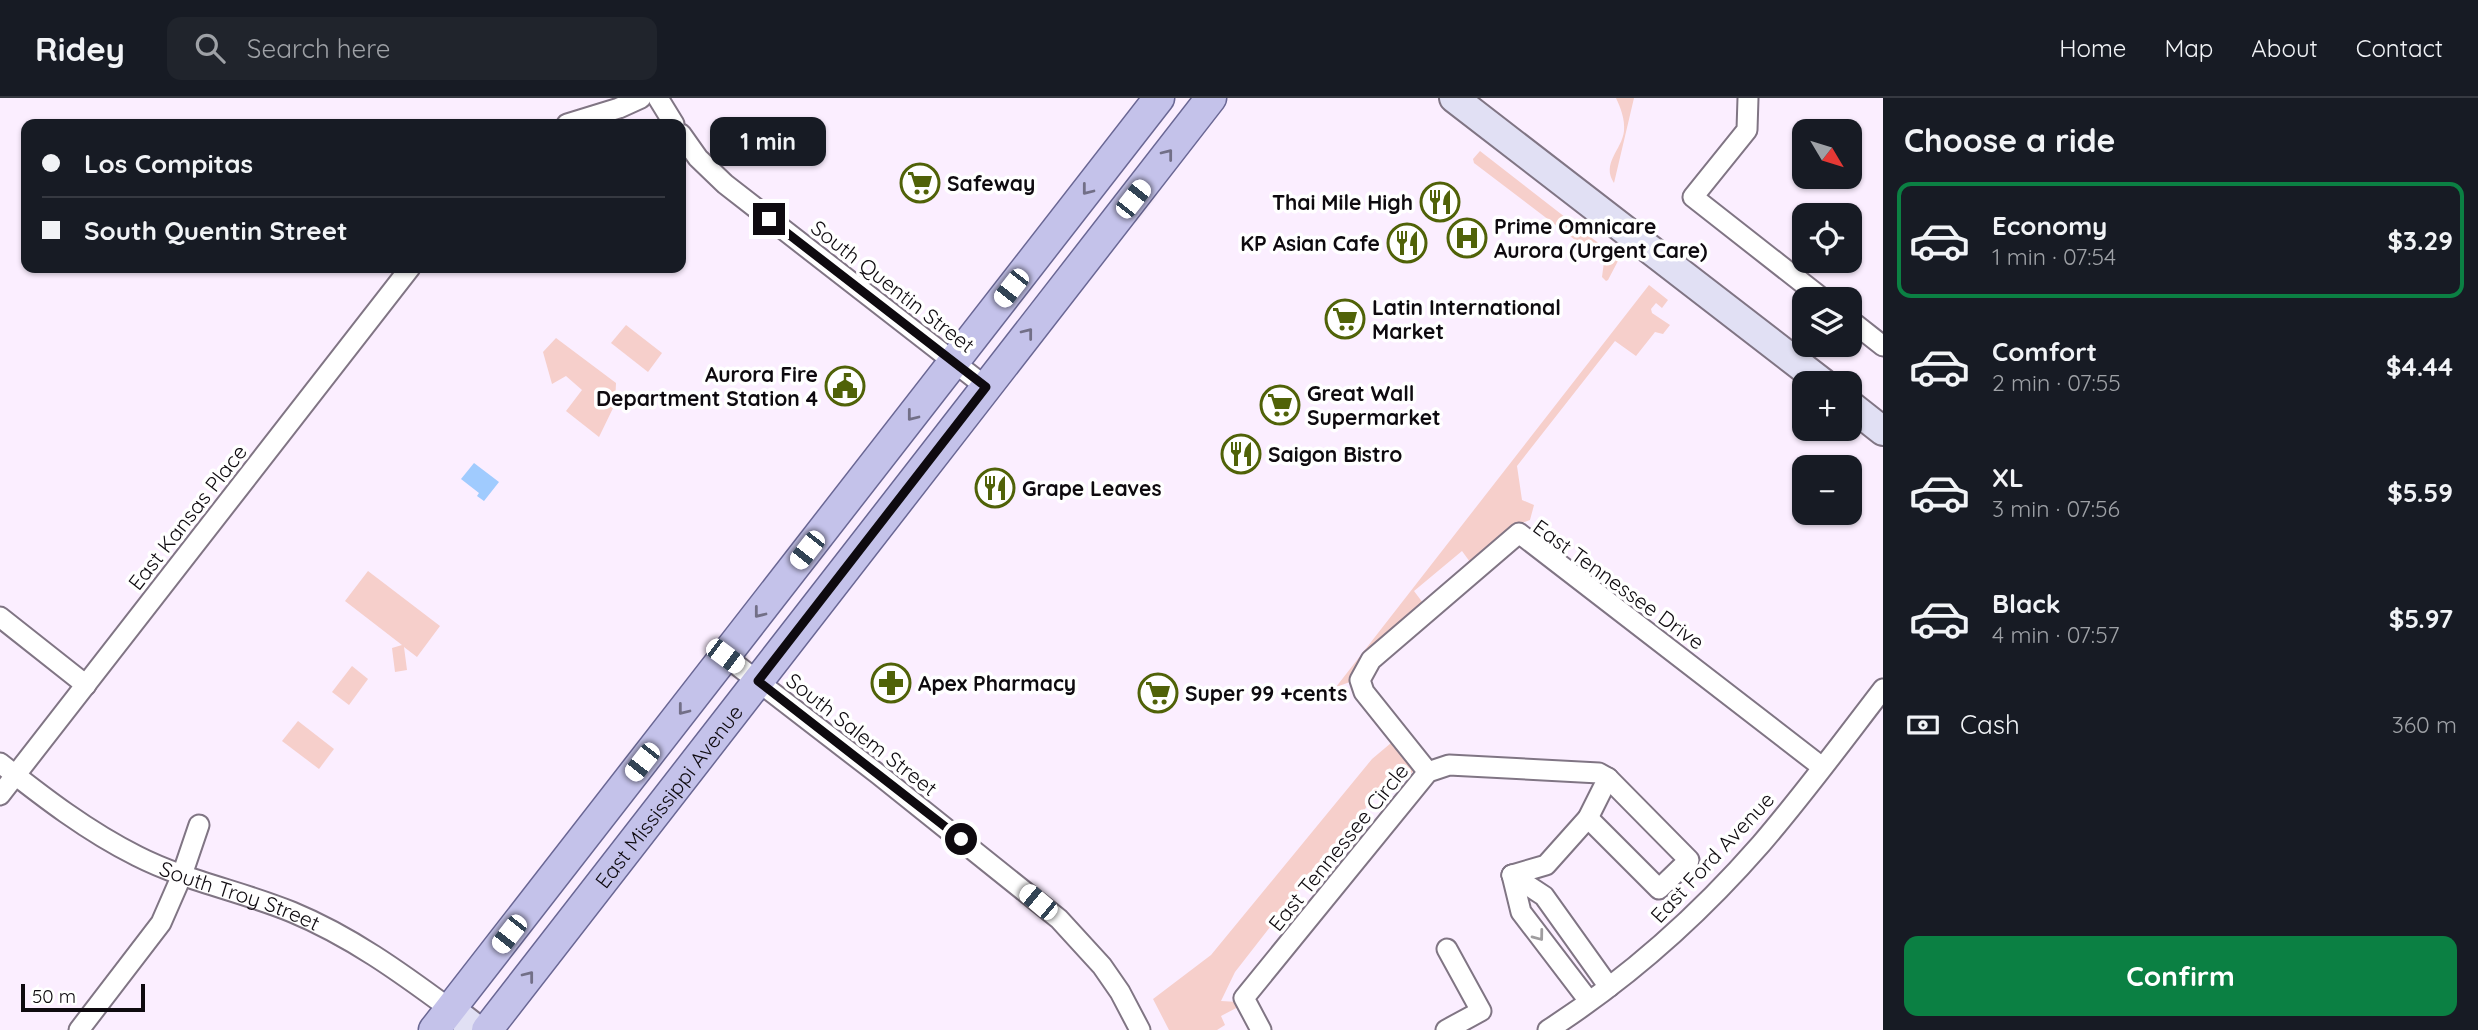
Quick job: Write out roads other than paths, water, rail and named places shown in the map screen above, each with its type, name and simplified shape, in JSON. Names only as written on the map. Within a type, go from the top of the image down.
[{"type":"main road","name":"East Mississippi Avenue","points":[[442,1020],[1160,98]]},
{"type":"main road","name":"East Mississippi Avenue","points":[[487,1030],[1211,98]]},
{"type":"main road","points":[[1454,98],[1807,371]]},
{"type":"main road","points":[[1862,414],[1883,431]]},
{"type":"main road","name":"South Troy Street","points":[[442,1020],[477,1030]]},
{"type":"street","points":[[583,119],[641,98]]},
{"type":"street","points":[[657,98],[671,119]]},
{"type":"street","points":[[1748,98],[1747,130],[1693,197],[1808,287]]},
{"type":"street","name":"South Quentin Street","points":[[686,141],[698,158],[725,184],[986,387]]},
{"type":"street","name":"East Kansas Place","points":[[0,795],[8,769],[86,685],[406,273]]},
{"type":"street","points":[[1862,329],[1883,346]]},
{"type":"street","name":"East Tennessee Drive","points":[[1429,772],[1364,692],[1360,680],[1371,660],[1519,533],[1822,767]]},
{"type":"street","points":[[0,617],[86,685]]},
{"type":"street","name":"South Salem Street","points":[[725,656],[1059,919],[1102,965],[1121,992],[1140,1030]]},
{"type":"street","name":"East Ford Avenue","points":[[1548,1030],[1609,987],[1688,919],[1732,875],[1883,689]]},
{"type":"street","name":"East Tennessee Circle","points":[[1261,1030],[1244,998],[1429,772],[1449,765],[1599,773],[1608,778]]},
{"type":"street","name":"South Troy Street","points":[[8,769],[106,839],[139,857],[182,875],[275,905],[331,930],[381,958],[442,1020]]},
{"type":"street","points":[[1512,875],[1546,864],[1588,818],[1608,778],[1689,860],[1659,889],[1588,818]]},
{"type":"street","points":[[79,1030],[161,923],[200,825]]},
{"type":"street","points":[[1512,875],[1544,896],[1609,987]]},
{"type":"street","points":[[1512,875],[1521,912],[1589,1002]]},
{"type":"street","points":[[1446,1030],[1481,1011],[1447,948]]},
{"type":"water","points":[[474,463],[499,482],[484,501],[477,496],[479,493],[461,479]]},
{"type":"place","name":"Safeway","points":[[920,183]]},
{"type":"place","name":"Thai Mile High","points":[[1440,202]]},
{"type":"place","name":"Prime Omnicare Aurora (Urgent Care)","points":[[1467,238]]},
{"type":"place","name":"KP Asian Cafe","points":[[1407,243]]},
{"type":"place","name":"Latin International Market","points":[[1345,319]]},
{"type":"place","name":"Aurora Fire Department Station 4","points":[[845,386]]},
{"type":"place","name":"Great Wall Supermarket","points":[[1280,405]]},
{"type":"place","name":"Saigon Bistro","points":[[1241,454]]},
{"type":"place","name":"Grape Leaves","points":[[995,488]]},
{"type":"place","name":"Apex Pharmacy","points":[[891,683]]},
{"type":"place","name":"Super 99 +cents","points":[[1158,693]]}]
